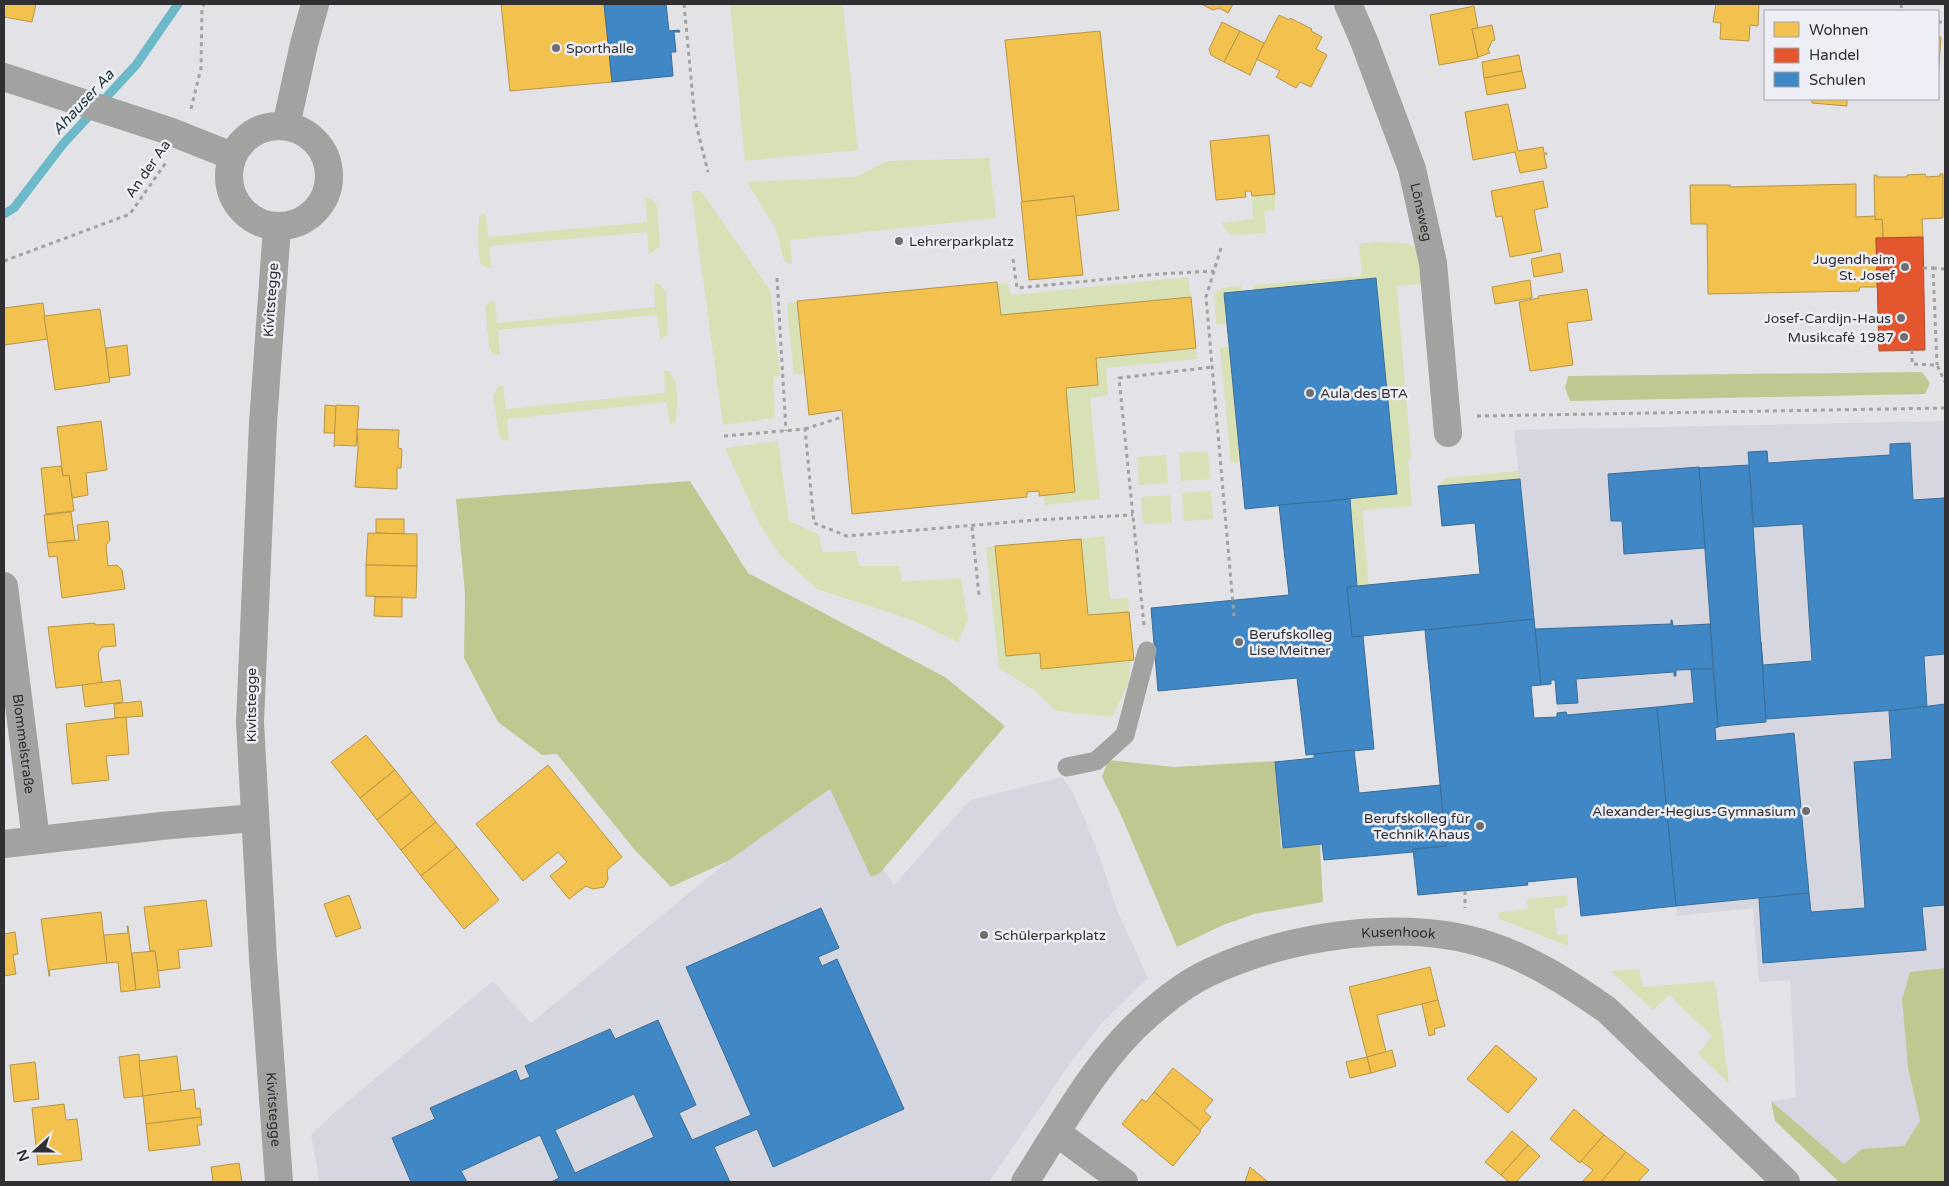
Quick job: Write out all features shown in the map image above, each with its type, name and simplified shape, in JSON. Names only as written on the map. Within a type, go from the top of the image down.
[{"type":"street","points":[[286,126],[315,4]]},
{"type":"street","name":"Lönsweg","points":[[1348,4],[1364,41],[1412,169],[1433,263],[1447,424]]},
{"type":"street","points":[[15,80],[176,134],[232,156]]},
{"type":"street","points":[[286,126],[300,131],[312,139],[324,156],[329,178],[326,193],[318,207],[306,218],[292,225],[276,226],[258,222],[242,211],[231,194],[228,175],[232,156],[245,138],[264,128],[286,126]]},
{"type":"street","name":"Kivitstegge","points":[[276,226],[263,423],[250,682],[250,722],[254,818],[279,1182]]},
{"type":"street","name":"Blommelstraße","points":[[4,586],[36,840]]},
{"type":"street","points":[[4,844],[161,826],[254,818]]},
{"type":"street","name":"Kusenhook","points":[[1025,1182],[1085,1090],[1115,1050],[1148,1015],[1163,1003],[1209,972],[1249,956],[1296,943],[1370,932],[1434,932],[1490,945],[1525,959],[1576,988],[1606,1010],[1786,1182]]},
{"type":"street","points":[[1057,1133],[1121,1180]]},
{"type":"lane","points":[[1067,767],[1096,761],[1125,735],[1147,652]]},
{"type":"path","name":"An der Aa","points":[[4,261],[130,214],[176,134],[201,68],[202,9],[204,4]]},
{"type":"path","points":[[684,4],[695,120],[708,172]]},
{"type":"path","points":[[1221,248],[1206,297],[1234,616]]},
{"type":"path","points":[[1013,259],[1017,288],[1159,274],[1214,271]]},
{"type":"path","points":[[1923,268],[1945,269]]},
{"type":"path","points":[[1933,268],[1937,365],[1945,382]]},
{"type":"path","points":[[777,278],[786,431]]},
{"type":"path","points":[[1912,350],[1912,364],[1937,365]]},
{"type":"path","points":[[1144,625],[1119,378],[1213,367]]},
{"type":"path","points":[[1447,424],[1945,408]]},
{"type":"path","points":[[724,436],[805,429],[842,417]]},
{"type":"path","points":[[805,429],[814,523],[846,536],[972,527],[1035,520],[1133,514]]},
{"type":"path","points":[[972,527],[979,595]]},
{"type":"shaded area","name":"Alexander-Hegius-Gymnasium","points":[[1945,421],[1945,968],[1910,972],[1902,999],[1908,1068],[1920,1122],[1904,1146],[1862,1149],[1844,1164],[1771,1101],[1796,1097],[1790,980],[1759,982],[1753,908],[1677,916],[1657,707],[1567,715],[1566,712],[1557,713],[1555,681],[1551,680],[1551,684],[1541,685],[1514,430]]},
{"type":"shaded area","points":[[1062,777],[1072,791],[1084,817],[1117,910],[1148,978],[1101,1024],[1074,1058],[989,1182],[320,1182],[311,1135],[335,1112],[493,981],[531,1023],[728,861],[830,789],[894,885],[970,800]]},
{"type":"green space","points":[[730,4],[843,4],[858,150],[745,161]]},
{"type":"green space","points":[[989,158],[996,218],[790,240],[792,264],[784,261],[776,229],[747,182],[856,177],[887,161]]},
{"type":"green space","points":[[691,191],[701,191],[770,290],[780,375],[773,377],[775,418],[723,425]]},
{"type":"green space","points":[[1275,194],[1275,210],[1264,211],[1266,233],[1232,235],[1226,230],[1222,223],[1253,219],[1252,196]]},
{"type":"green space","points":[[646,198],[651,199],[657,205],[660,247],[649,254],[647,232],[489,246],[491,268],[484,266],[480,262],[478,224],[480,215],[486,214],[488,237],[647,222]]},
{"type":"green space","points":[[1376,242],[1406,243],[1417,248],[1423,284],[1397,286],[1411,458],[1408,461],[1412,506],[1362,510],[1369,585],[1357,586],[1350,498],[1397,493],[1376,278],[1254,290],[1254,285],[1362,276],[1359,244]]},
{"type":"green space","points":[[1188,277],[1191,297],[1001,315],[998,284],[1008,283],[1011,295]]},
{"type":"green space","points":[[654,284],[659,284],[666,292],[668,334],[660,340],[657,315],[498,330],[500,356],[492,353],[489,346],[485,307],[489,302],[495,301],[497,323],[655,307]]},
{"type":"green space","points":[[1241,286],[1241,291],[1224,293],[1227,324],[1216,324],[1214,294],[1222,288]]},
{"type":"green space","points":[[797,302],[804,373],[794,374],[787,304]]},
{"type":"green space","points":[[1229,347],[1240,462],[1231,463],[1220,348]]},
{"type":"green space","points":[[1196,348],[1197,359],[1106,368],[1108,395],[1090,398],[1100,499],[1045,505],[1044,495],[1075,492],[1066,388],[1098,385],[1096,358]]},
{"type":"green space","points":[[664,371],[669,371],[677,389],[675,423],[670,424],[666,402],[507,419],[509,441],[502,440],[499,435],[493,396],[497,388],[503,386],[506,409],[665,393]]},
{"type":"green space","points":[[1922,372],[1930,383],[1925,394],[1570,401],[1565,388],[1568,376]]},
{"type":"green space","points":[[778,441],[789,521],[818,534],[823,552],[856,551],[859,566],[899,566],[902,582],[961,578],[968,620],[958,642],[912,620],[817,589],[779,554],[760,525],[725,448]]},
{"type":"green space","points":[[1208,451],[1210,479],[1181,481],[1179,453]]},
{"type":"green space","points":[[1166,455],[1168,483],[1139,485],[1137,457]]},
{"type":"green space","points":[[1519,471],[1520,479],[1438,486],[1447,478]]},
{"type":"green space","points":[[690,481],[748,573],[945,677],[1005,726],[880,873],[871,877],[830,789],[728,861],[671,887],[634,849],[557,754],[542,755],[498,722],[464,658],[465,593],[456,499]]},
{"type":"green space","points":[[1211,491],[1213,519],[1184,521],[1182,493]]},
{"type":"green space","points":[[1170,495],[1172,523],[1143,524],[1141,497]]},
{"type":"green space","points":[[1104,536],[1110,599],[1128,598],[1129,612],[1088,615],[1081,539]]},
{"type":"green space","points":[[995,546],[1040,653],[1042,669],[1130,661],[1129,682],[1112,717],[1056,711],[1037,692],[999,668],[986,548]]},
{"type":"green space","points":[[1108,760],[1174,767],[1276,761],[1281,848],[1320,845],[1323,902],[1254,914],[1223,925],[1177,947],[1121,815],[1102,777]]},
{"type":"green space","points":[[1567,895],[1568,906],[1554,909],[1557,935],[1568,934],[1568,946],[1500,919],[1498,915],[1501,912],[1528,909],[1527,899]]},
{"type":"green space","points":[[1945,968],[1945,1182],[1839,1182],[1775,1121],[1771,1101],[1844,1164],[1862,1149],[1904,1146],[1920,1121],[1908,1068],[1902,999],[1910,972]]},
{"type":"green space","points":[[1639,969],[1643,987],[1715,981],[1729,1083],[1698,1054],[1712,1036],[1669,995],[1653,1010],[1611,971]]},
{"type":"building: Wohnen","points":[[4,4],[36,4],[32,22],[4,17]]},
{"type":"building: Wohnen","name":"Sporthalle","points":[[501,4],[604,4],[612,82],[510,91]]},
{"type":"building: Wohnen","points":[[1201,4],[1233,4],[1228,13],[1219,8],[1213,10]]},
{"type":"building: Wohnen","points":[[1716,4],[1759,4],[1758,26],[1750,25],[1749,41],[1720,39],[1721,23],[1713,22]]},
{"type":"building: Wohnen","points":[[1474,6],[1478,28],[1472,29],[1478,58],[1439,65],[1430,15]]},
{"type":"building: Wohnen","points":[[1279,15],[1289,20],[1290,18],[1312,29],[1311,31],[1322,37],[1316,49],[1327,55],[1311,87],[1300,82],[1296,88],[1276,77],[1280,71],[1256,59]]},
{"type":"building: Wohnen","points":[[1222,22],[1240,31],[1224,62],[1211,55],[1209,49]]},
{"type":"building: Wohnen","points":[[1492,25],[1495,40],[1492,41],[1488,50],[1490,53],[1478,57],[1472,29]]},
{"type":"building: Wohnen","points":[[1100,31],[1119,210],[1075,216],[1074,196],[1022,202],[1005,40]]},
{"type":"building: Wohnen","points":[[1240,31],[1264,43],[1250,75],[1224,62]]},
{"type":"building: Wohnen","points":[[1939,37],[1941,37],[1939,65]]},
{"type":"building: Wohnen","points":[[1519,55],[1522,71],[1484,78],[1482,62]]},
{"type":"building: Wohnen","points":[[1522,71],[1526,88],[1487,95],[1484,78]]},
{"type":"building: Wohnen","points":[[1812,100],[1847,100],[1847,106],[1812,103]]},
{"type":"building: Wohnen","points":[[1508,104],[1518,151],[1543,147],[1544,153],[1547,153],[1544,155],[1547,168],[1520,173],[1515,152],[1473,160],[1465,112]]},
{"type":"building: Wohnen","points":[[1269,135],[1275,194],[1252,196],[1251,191],[1245,191],[1246,197],[1216,200],[1210,141]]},
{"type":"building: Wohnen","points":[[1925,174],[1926,177],[1943,174],[1943,218],[1922,219],[1923,237],[1883,238],[1882,219],[1875,220],[1874,175],[1877,175],[1877,177],[1907,177],[1907,175]]},
{"type":"building: Wohnen","points":[[1543,181],[1548,207],[1534,210],[1542,251],[1510,257],[1502,216],[1496,217],[1491,191]]},
{"type":"building: Wohnen","points":[[1856,184],[1856,217],[1875,216],[1875,220],[1882,219],[1883,238],[1876,238],[1877,287],[1860,287],[1859,291],[1708,294],[1707,224],[1691,224],[1690,185],[1730,185],[1730,187]]},
{"type":"building: Wohnen","points":[[1074,196],[1083,275],[1029,280],[1021,202]]},
{"type":"building: Wohnen","points":[[1560,253],[1563,272],[1534,277],[1531,259]]},
{"type":"building: Wohnen","points":[[1530,280],[1532,298],[1495,304],[1492,287]]},
{"type":"building: Wohnen","points":[[997,282],[1001,315],[1191,297],[1196,348],[1096,358],[1098,385],[1066,388],[1075,492],[1039,496],[1039,491],[1027,492],[1027,497],[852,514],[842,410],[809,415],[797,301]]},
{"type":"building: Wohnen","points":[[1587,289],[1592,320],[1567,323],[1573,365],[1530,371],[1519,302],[1539,298],[1538,296]]},
{"type":"building: Wohnen","points":[[43,303],[48,339],[4,345],[4,308]]},
{"type":"building: Wohnen","points":[[100,309],[110,382],[55,390],[44,316]]},
{"type":"building: Wohnen","points":[[127,345],[130,375],[109,378],[106,348]]},
{"type":"building: Wohnen","points":[[325,405],[336,406],[335,433],[324,433]]},
{"type":"building: Wohnen","points":[[336,405],[359,406],[356,446],[335,445],[334,447]]},
{"type":"building: Wohnen","points":[[101,421],[107,470],[86,473],[88,495],[72,498],[69,475],[63,476],[57,427]]},
{"type":"building: Wohnen","points":[[357,429],[399,430],[398,448],[402,449],[401,468],[397,468],[397,489],[355,487],[358,448]]},
{"type":"building: Wohnen","points":[[61,466],[63,476],[69,475],[74,511],[46,514],[41,468]]},
{"type":"building: Wohnen","points":[[71,512],[75,540],[47,543],[44,515]]},
{"type":"building: Wohnen","points":[[376,519],[404,519],[404,534],[376,533]]},
{"type":"building: Wohnen","points":[[108,521],[110,540],[106,545],[108,566],[117,565],[122,570],[125,589],[62,598],[57,556],[49,557],[47,543],[79,540],[77,525]]},
{"type":"building: Wohnen","points":[[368,533],[417,534],[417,566],[366,565]]},
{"type":"building: Wohnen","points":[[1081,539],[1088,615],[1129,612],[1134,660],[1041,669],[1040,653],[1006,656],[995,546]]},
{"type":"building: Wohnen","points":[[366,565],[417,566],[416,598],[366,596]]},
{"type":"building: Wohnen","points":[[375,597],[402,597],[402,617],[374,616]]},
{"type":"building: Wohnen","points":[[95,623],[95,625],[114,624],[116,646],[102,647],[98,653],[102,683],[56,688],[48,627]]},
{"type":"building: Wohnen","points":[[120,680],[123,702],[85,707],[82,685]]},
{"type":"building: Wohnen","points":[[141,701],[143,716],[115,718],[114,704]]},
{"type":"building: Wohnen","points":[[126,717],[129,754],[106,756],[109,780],[72,784],[66,724]]},
{"type":"building: Wohnen","points":[[366,735],[395,770],[360,798],[331,762]]},
{"type":"building: Wohnen","points":[[548,765],[622,857],[607,870],[608,879],[604,887],[593,889],[586,886],[569,899],[550,876],[567,862],[558,852],[523,881],[476,824]]},
{"type":"building: Wohnen","points":[[395,770],[412,792],[377,820],[360,798]]},
{"type":"building: Wohnen","points":[[412,792],[436,822],[401,850],[377,820]]},
{"type":"building: Wohnen","points":[[436,822],[457,847],[421,876],[401,850]]},
{"type":"building: Wohnen","points":[[457,847],[499,900],[464,929],[421,876]]},
{"type":"building: Wohnen","points":[[349,895],[361,928],[336,937],[324,904]]},
{"type":"building: Wohnen","points":[[206,900],[212,946],[178,950],[180,968],[158,971],[155,951],[150,951],[144,907]]},
{"type":"building: Wohnen","points":[[101,912],[107,963],[49,970],[49,976],[41,919]]},
{"type":"building: Wohnen","points":[[128,926],[136,990],[121,992],[118,962],[107,963],[104,935],[128,933]]},
{"type":"building: Wohnen","points":[[15,932],[18,954],[13,955],[16,974],[4,976],[4,934]]},
{"type":"building: Wohnen","points":[[155,951],[160,987],[136,990],[132,953]]},
{"type":"building: Wohnen","points":[[1430,967],[1438,1000],[1377,1015],[1386,1052],[1367,1057],[1349,987]]},
{"type":"building: Wohnen","points":[[1438,1000],[1445,1026],[1434,1029],[1435,1034],[1429,1036],[1422,1004]]},
{"type":"building: Wohnen","points":[[1496,1045],[1537,1079],[1508,1113],[1467,1079]]},
{"type":"building: Wohnen","points":[[1392,1050],[1396,1066],[1371,1073],[1367,1057]]},
{"type":"building: Wohnen","points":[[139,1054],[143,1096],[124,1098],[119,1057]]},
{"type":"building: Wohnen","points":[[177,1056],[181,1091],[143,1096],[139,1061]]},
{"type":"building: Wohnen","points":[[1367,1057],[1371,1073],[1350,1078],[1346,1062]]},
{"type":"building: Wohnen","points":[[35,1062],[39,1099],[14,1102],[10,1065]]},
{"type":"building: Wohnen","points":[[1173,1068],[1213,1100],[1204,1111],[1211,1117],[1200,1130],[1154,1092]]},
{"type":"building: Wohnen","points":[[194,1089],[196,1109],[200,1108],[201,1117],[146,1124],[143,1096]]},
{"type":"building: Wohnen","points":[[1154,1092],[1201,1131],[1173,1166],[1122,1124],[1142,1099],[1146,1102]]},
{"type":"building: Wohnen","points":[[64,1104],[66,1120],[77,1119],[82,1160],[38,1165],[32,1108]]},
{"type":"building: Wohnen","points":[[1574,1109],[1604,1135],[1580,1163],[1550,1139]]},
{"type":"building: Wohnen","points":[[201,1117],[202,1125],[197,1125],[200,1145],[149,1151],[146,1124]]},
{"type":"building: Wohnen","points":[[1512,1131],[1528,1145],[1501,1175],[1485,1162]]},
{"type":"building: Wohnen","points":[[1604,1135],[1626,1152],[1601,1182],[1582,1182],[1593,1170],[1581,1161]]},
{"type":"building: Wohnen","points":[[1528,1145],[1540,1156],[1516,1182],[1509,1182],[1501,1175]]},
{"type":"building: Wohnen","points":[[1626,1152],[1649,1170],[1638,1182],[1601,1182]]},
{"type":"building: Wohnen","points":[[239,1163],[242,1182],[213,1182],[211,1167]]},
{"type":"building: Wohnen","points":[[1250,1167],[1268,1182],[1245,1182]]},
{"type":"building: Handel","name":"Josef-Cardijn-Haus","points":[[1923,237],[1925,350],[1879,351],[1876,238]]},
{"type":"building: Schulen","points":[[604,4],[666,4],[669,31],[679,30],[680,32],[674,32],[676,52],[671,52],[673,76],[612,82]]},
{"type":"building: Schulen","name":"Aula des BTA","points":[[1376,278],[1397,494],[1245,509],[1224,293]]},
{"type":"building: Schulen","points":[[1910,443],[1913,500],[1944,498],[1945,496],[1945,654],[1924,656],[1927,708],[1766,719],[1761,642],[1763,665],[1812,661],[1803,524],[1754,527],[1748,452],[1767,451],[1768,463],[1890,455],[1890,444]]},
{"type":"building: Schulen","points":[[1749,465],[1766,722],[1718,727],[1699,468]]},
{"type":"building: Schulen","points":[[1699,467],[1705,548],[1624,554],[1622,521],[1611,521],[1608,474]]},
{"type":"building: Schulen","points":[[1520,479],[1534,619],[1352,637],[1347,587],[1480,574],[1475,523],[1442,526],[1438,486]]},
{"type":"building: Schulen","points":[[1350,499],[1357,586],[1347,587],[1352,637],[1363,636],[1374,749],[1306,755],[1297,678],[1158,691],[1151,608],[1289,595],[1279,505]]},
{"type":"building: Schulen","points":[[1534,619],[1541,685],[1531,686],[1534,718],[1557,717],[1557,713],[1566,712],[1567,715],[1657,707],[1676,906],[1581,916],[1577,877],[1527,882],[1528,885],[1418,895],[1413,849],[1446,846],[1425,630]]},
{"type":"building: Schulen","points":[[1671,620],[1673,626],[1710,624],[1713,669],[1676,670],[1676,676],[1674,676],[1674,672],[1576,679],[1578,703],[1557,704],[1555,680],[1551,680],[1551,684],[1541,685],[1535,629],[1671,624]]},
{"type":"building: Schulen","points":[[1691,669],[1713,669],[1718,727],[1715,728],[1716,741],[1794,733],[1809,893],[1676,906],[1657,707],[1694,703]]},
{"type":"building: Schulen","points":[[1945,704],[1945,905],[1922,907],[1926,950],[1763,963],[1759,898],[1809,893],[1811,912],[1865,908],[1854,762],[1892,759],[1889,711]]},
{"type":"building: Schulen","points":[[1354,750],[1359,793],[1440,785],[1446,846],[1413,849],[1413,852],[1324,860],[1322,844],[1283,848],[1275,762],[1314,758],[1314,754]]},
{"type":"building: Schulen","points":[[821,908],[839,948],[818,957],[822,966],[837,959],[904,1109],[773,1167],[757,1129],[714,1147],[730,1182],[551,1182],[559,1178],[540,1135],[461,1171],[467,1182],[411,1182],[392,1138],[435,1119],[430,1108],[516,1070],[520,1081],[530,1077],[525,1066],[610,1029],[615,1039],[658,1020],[696,1105],[679,1113],[692,1140],[751,1115],[686,967]],"holes":[[[634,1094],[654,1137],[575,1173],[555,1130]]]},
{"type":"waterway","name":"Ahauser Aa","points":[[4,214],[14,208],[63,144],[136,65],[178,4]]},
{"type":"place","name":"Sporthalle","points":[[556,48]]},
{"type":"place","name":"Lehrerparkplatz","points":[[899,241]]},
{"type":"place","name":"Jugendheim St. Josef","points":[[1905,267]]},
{"type":"place","name":"Josef-Cardijn-Haus","points":[[1901,318]]},
{"type":"place","name":"Musikcafé 1987","points":[[1904,337]]},
{"type":"place","name":"Aula des BTA","points":[[1310,393]]},
{"type":"place","name":"Berufskolleg Lise Meitner","points":[[1239,642]]},
{"type":"place","name":"Alexander-Hegius-Gymnasium","points":[[1806,811]]},
{"type":"place","name":"Berufskolleg für Technik Ahaus","points":[[1480,826]]},
{"type":"place","name":"Schülerparkplatz","points":[[984,935]]}]
